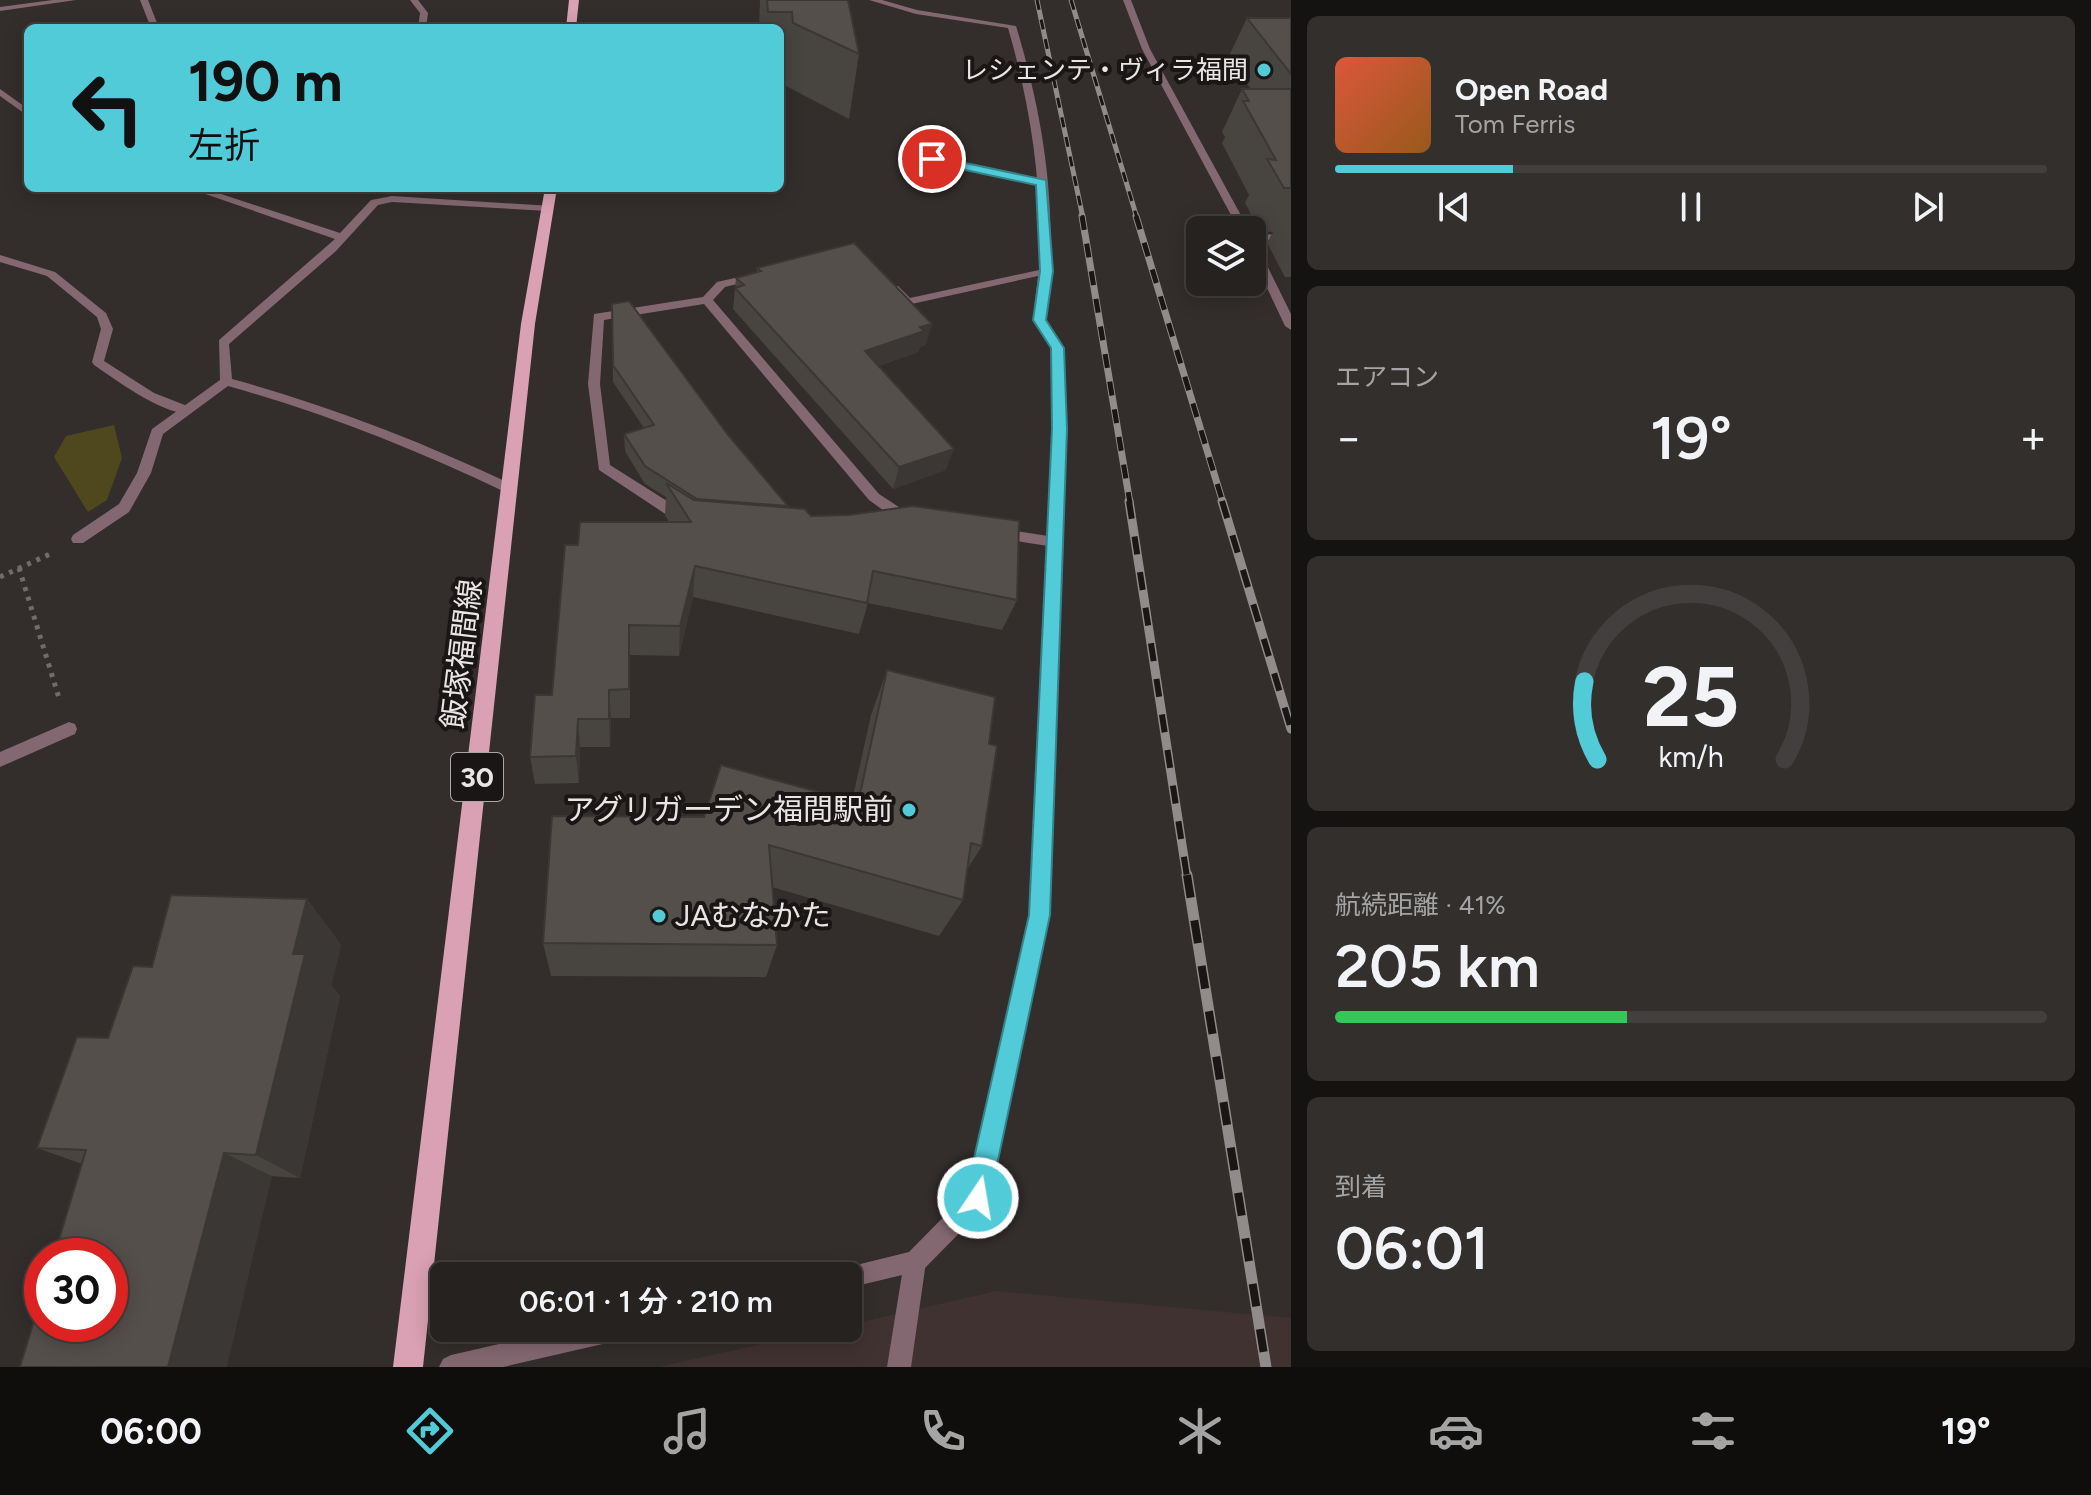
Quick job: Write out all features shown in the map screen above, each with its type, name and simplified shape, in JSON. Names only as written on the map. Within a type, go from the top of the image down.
[{"type":"main road","points":[[571,24],[574,0]]},
{"type":"main road","name":"飯塚福間線","points":[[408,1367],[528,324],[549,198]]},
{"type":"street","points":[[0,9],[72,0]]},
{"type":"street","points":[[144,0],[153,24]]},
{"type":"street","points":[[414,0],[424,13],[423,24]]},
{"type":"street","points":[[862,1274],[915,1262],[978,1198],[1039,915],[1060,429],[1057,348],[1039,320],[1047,271],[1042,182],[1027,73],[1012,26],[916,12],[873,0]]},
{"type":"street","points":[[1127,0],[1146,49],[1236,216]]},
{"type":"street","points":[[0,92],[24,110]]},
{"type":"street","points":[[932,159],[1042,182]]},
{"type":"street","points":[[205,192],[341,237]]},
{"type":"street","points":[[226,381],[223,343],[332,249],[375,202],[392,199],[549,198]]},
{"type":"street","points":[[1266,237],[1291,238]]},
{"type":"street","points":[[0,258],[51,274],[102,315],[107,329],[98,362],[150,396],[185,410]]},
{"type":"street","points":[[889,282],[907,302],[1047,271]]},
{"type":"street","points":[[692,524],[604,467],[594,384],[598,317],[707,300],[721,284],[763,274]]},
{"type":"street","points":[[1266,274],[1291,326]]},
{"type":"street","points":[[707,300],[874,497],[910,518],[884,526]]},
{"type":"street","points":[[226,381],[294,399],[415,444],[510,489]]},
{"type":"street","points":[[78,539],[124,508],[144,473],[157,432],[226,381]]},
{"type":"street","points":[[978,529],[1054,542]]},
{"type":"street","points":[[0,760],[69,729]]},
{"type":"street","points":[[899,1367],[915,1262]]},
{"type":"street","points":[[451,1367],[559,1342]]},
{"type":"path","points":[[0,577],[78,539]]},
{"type":"path","points":[[19,568],[69,729]]},
{"type":"shaded area","points":[[114,425],[122,458],[107,500],[88,512],[54,457],[66,436]]},
{"type":"shaded area","points":[[996,1291],[1291,1318],[1291,1367],[658,1367],[770,1342],[862,1342],[862,1322]]},
{"type":"building","points":[[767,0],[848,0],[859,54],[793,23],[792,12],[768,12]]},
{"type":"building","points":[[1247,18],[1291,18],[1291,74]]},
{"type":"building","points":[[1242,89],[1291,89],[1291,188],[1284,188],[1267,159],[1276,160],[1243,101],[1249,101]]},
{"type":"building","points":[[854,243],[932,324],[920,327],[924,331],[865,351],[954,449],[899,467],[735,288],[744,285],[736,278],[761,271],[757,268]]},
{"type":"building","points":[[629,301],[728,435],[788,506],[697,499],[645,466],[624,434],[654,425],[613,365],[612,304]]},
{"type":"building","points":[[666,483],[694,500],[805,509],[811,516],[849,515],[913,506],[1019,521],[1017,600],[873,571],[867,603],[695,566],[680,626],[629,625],[629,689],[609,690],[609,719],[578,719],[576,756],[530,757],[535,695],[552,695],[565,545],[578,545],[580,522],[691,522]]},
{"type":"building","points":[[887,670],[995,697],[989,744],[997,746],[982,846],[971,843],[963,900],[769,845],[777,945],[543,943],[552,816],[704,817],[721,765],[858,803]]},
{"type":"building","points":[[171,895],[307,899],[293,954],[305,954],[256,1155],[224,1153],[168,1367],[20,1367],[28,1342],[128,1342],[128,1238],[59,1238],[86,1150],[37,1148],[77,1037],[108,1038],[133,966],[152,967]]},
{"type":"railway","points":[[1037,0],[1083,218]]},
{"type":"railway","points":[[1071,0],[1137,218]]},
{"type":"railway","points":[[1082,216],[1130,503]]},
{"type":"railway","points":[[1136,216],[1223,503]]},
{"type":"railway","points":[[1129,501],[1187,877]]},
{"type":"railway","points":[[1222,501],[1291,729]]},
{"type":"railway","points":[[1187,875],[1266,1367]]},
{"type":"place","name":"レシェンテ・ヴィラ福間","points":[[1264,70]]},
{"type":"place","name":"アグリガーデン福間駅前","points":[[909,810]]},
{"type":"place","name":"JAむなかた","points":[[659,916]]},
{"type":"route","points":[[932,159],[1042,182],[1047,271],[1039,320],[1057,348],[1060,429],[1039,915],[978,1198]]}]
